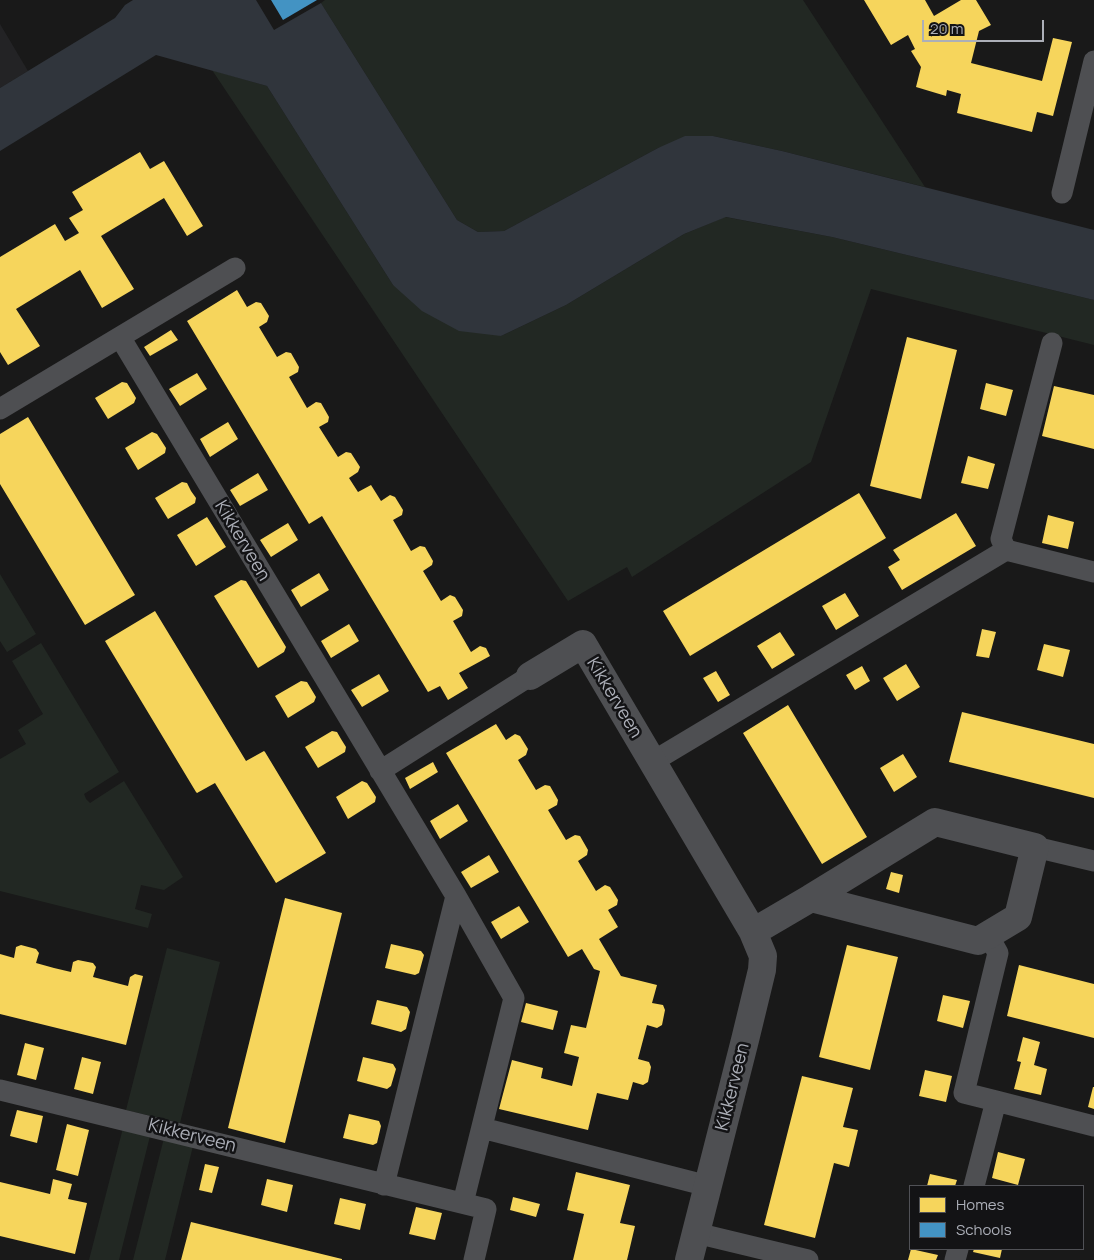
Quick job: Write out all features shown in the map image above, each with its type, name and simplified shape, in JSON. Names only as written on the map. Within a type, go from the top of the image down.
[{"type":"street","name":"Kikkerveen","points":[[530,676],[583,644],[753,932],[763,956],[762,970],[690,1260]]},
{"type":"street","points":[[753,932],[935,822],[1035,847],[1018,917],[978,941],[811,898]]},
{"type":"lane","points":[[1062,193],[1094,61]]},
{"type":"lane","points":[[0,409],[236,268]]},
{"type":"lane","name":"Kikkerveen","points":[[120,337],[456,896],[514,998],[463,1203]]},
{"type":"lane","points":[[1006,550],[1001,539],[1052,343]]},
{"type":"lane","points":[[652,762],[1006,550],[1094,572]]},
{"type":"lane","name":"Kikkerveen","points":[[380,771],[530,676]]},
{"type":"lane","points":[[1035,847],[1094,861]]},
{"type":"lane","points":[[384,1185],[456,896]]},
{"type":"lane","points":[[988,935],[998,953],[964,1093],[1094,1126]]},
{"type":"lane","name":"Kikkerveen","points":[[0,1090],[159,1127],[384,1185],[486,1208],[474,1260]]},
{"type":"lane","points":[[974,1185],[996,1101]]},
{"type":"lane","points":[[482,1128],[708,1186]]},
{"type":"lane","points":[[696,1233],[808,1260]]},
{"type":"shaded area","points":[[133,0],[256,0],[274,30],[321,3],[457,220],[478,232],[504,231],[658,148],[685,136],[713,136],[782,151],[1094,230],[1094,300],[832,237],[726,217],[684,234],[566,305],[501,336],[459,331],[422,311],[393,285],[267,86],[156,55],[0,151],[0,88],[115,18],[125,5]]},
{"type":"shaded area","points":[[325,0],[803,0],[925,187],[782,151],[713,136],[658,148],[504,231],[478,232],[457,220],[321,3]]},
{"type":"shaded area","points":[[0,24],[28,71],[0,88]]},
{"type":"shaded area","points":[[212,70],[267,86],[393,285],[501,336],[566,305],[684,234],[725,217],[832,237],[1094,300],[1094,345],[871,289],[811,462],[632,577],[627,567],[568,601]]},
{"type":"shaded area","points":[[0,574],[36,634],[7,652],[0,641]]},
{"type":"shaded area","points":[[41,643],[119,772],[84,794],[86,799],[90,803],[124,781],[183,877],[164,890],[141,885],[135,909],[152,914],[148,928],[0,891],[0,759],[26,744],[18,730],[43,714],[12,661]]},
{"type":"shaded area","points":[[167,948],[220,962],[180,1123],[126,1110]]},
{"type":"shaded area","points":[[123,1128],[150,1136],[119,1260],[89,1260]]},
{"type":"shaded area","points":[[164,1138],[193,1146],[165,1260],[133,1260]]},
{"type":"building: Homes","points":[[864,0],[925,0],[934,16],[961,0],[976,0],[991,25],[979,31],[971,63],[1042,81],[1053,38],[1072,42],[1053,116],[1037,112],[1032,132],[957,113],[961,94],[947,90],[946,96],[916,87],[921,67],[911,51],[915,49],[908,35],[891,45]]},
{"type":"building: Homes","points":[[140,152],[150,169],[164,161],[203,226],[187,236],[164,198],[101,236],[134,289],[102,308],[80,270],[16,309],[40,346],[8,365],[0,352],[0,257],[55,224],[65,241],[79,233],[69,218],[83,210],[72,192]]},
{"type":"building: Homes","points":[[237,290],[247,307],[256,302],[261,303],[269,316],[267,322],[259,327],[277,357],[286,352],[291,353],[299,367],[298,372],[289,377],[307,408],[316,402],[321,403],[329,417],[328,422],[319,427],[338,457],[346,452],[351,453],[360,467],[358,472],[349,478],[358,492],[371,485],[381,501],[390,495],[395,497],[403,510],[402,515],[393,520],[411,551],[420,546],[425,547],[433,561],[432,565],[423,571],[441,601],[450,595],[455,597],[463,610],[462,616],[453,621],[471,652],[480,646],[486,648],[490,656],[459,673],[468,688],[448,700],[440,686],[428,692],[322,516],[309,524],[187,321]]},
{"type":"building: Homes","points":[[171,330],[178,340],[150,356],[144,347]]},
{"type":"building: Homes","points":[[907,337],[957,350],[921,499],[870,486]]},
{"type":"building: Homes","points":[[197,373],[207,389],[180,406],[169,389]]},
{"type":"building: Homes","points":[[122,382],[127,383],[136,398],[134,403],[108,419],[95,398]]},
{"type":"building: Homes","points":[[986,383],[1013,390],[1006,416],[980,409]]},
{"type":"building: Homes","points":[[1054,386],[1094,395],[1094,449],[1042,436]]},
{"type":"building: Homes","points":[[28,417],[135,595],[85,625],[0,484],[0,434]]},
{"type":"building: Homes","points":[[228,422],[238,439],[210,457],[200,439]]},
{"type":"building: Homes","points":[[152,432],[157,434],[166,448],[165,453],[138,470],[125,448]]},
{"type":"building: Homes","points":[[968,456],[995,464],[988,489],[961,483]]},
{"type":"building: Homes","points":[[258,473],[268,490],[240,506],[230,490]]},
{"type":"building: Homes","points":[[182,482],[187,483],[196,498],[195,503],[168,519],[155,498]]},
{"type":"building: Homes","points":[[859,493],[886,538],[690,656],[663,611]]},
{"type":"building: Homes","points":[[956,513],[976,546],[902,590],[888,567],[900,560],[893,550]]},
{"type":"building: Homes","points":[[1048,515],[1074,522],[1068,549],[1042,543]]},
{"type":"building: Homes","points":[[207,517],[226,547],[196,566],[177,535]]},
{"type":"building: Homes","points":[[288,523],[298,540],[271,557],[260,540]]},
{"type":"building: Homes","points":[[319,573],[329,590],[301,607],[291,590]]},
{"type":"building: Homes","points":[[241,580],[246,581],[286,647],[284,652],[258,668],[214,596]]},
{"type":"building: Homes","points":[[845,593],[859,616],[836,630],[822,606]]},
{"type":"building: Homes","points":[[155,611],[246,761],[265,752],[326,853],[276,883],[215,783],[196,792],[105,641]]},
{"type":"building: Homes","points":[[349,624],[359,641],[331,658],[321,641]]},
{"type":"building: Homes","points":[[982,629],[996,632],[989,658],[976,656]]},
{"type":"building: Homes","points":[[780,632],[795,655],[772,669],[757,646]]},
{"type":"building: Homes","points":[[1044,644],[1070,650],[1063,677],[1037,670]]},
{"type":"building: Homes","points":[[906,664],[920,687],[897,701],[883,678]]},
{"type":"building: Homes","points":[[862,666],[870,681],[855,690],[846,675]]},
{"type":"building: Homes","points":[[716,671],[730,695],[718,702],[703,678]]},
{"type":"building: Homes","points":[[379,674],[389,691],[362,707],[351,690]]},
{"type":"building: Homes","points":[[301,681],[307,682],[316,697],[314,702],[288,718],[275,696]]},
{"type":"building: Homes","points":[[788,705],[867,837],[822,864],[743,733]]},
{"type":"building: Homes","points":[[962,712],[1094,744],[1094,798],[949,762]]},
{"type":"building: Homes","points":[[496,724],[506,740],[515,734],[520,736],[528,749],[526,755],[518,760],[536,790],[545,785],[550,786],[558,800],[557,805],[548,810],[566,840],[575,835],[580,836],[588,850],[587,855],[578,861],[596,891],[605,885],[610,887],[618,900],[617,905],[608,910],[618,927],[599,939],[621,976],[657,985],[652,1003],[663,1005],[665,1010],[662,1025],[657,1028],[647,1025],[638,1059],[649,1062],[651,1067],[648,1082],[643,1085],[633,1082],[628,1100],[597,1093],[588,1130],[499,1109],[512,1060],[543,1068],[541,1078],[572,1086],[579,1057],[564,1053],[571,1025],[586,1028],[600,971],[594,969],[582,949],[568,957],[446,753]]},
{"type":"building: Homes","points":[[332,731],[337,732],[346,747],[345,752],[318,768],[305,747]]},
{"type":"building: Homes","points":[[903,754],[917,777],[894,792],[880,768]]},
{"type":"building: Homes","points":[[433,762],[438,772],[410,789],[405,778]]},
{"type":"building: Homes","points":[[362,781],[367,783],[376,797],[375,802],[348,819],[336,797]]},
{"type":"building: Homes","points":[[458,804],[468,821],[440,839],[430,821]]},
{"type":"building: Homes","points":[[489,855],[499,872],[471,888],[461,872]]},
{"type":"building: Homes","points":[[891,872],[903,875],[899,893],[886,889]]},
{"type":"building: Homes","points":[[285,898],[342,913],[285,1143],[228,1128]]},
{"type":"building: Homes","points":[[519,906],[529,922],[501,939],[491,922]]},
{"type":"building: Homes","points":[[391,944],[421,951],[424,955],[419,973],[415,975],[385,968]]},
{"type":"building: Homes","points":[[21,945],[36,949],[39,953],[36,963],[54,968],[71,972],[73,962],[78,960],[93,963],[96,967],[93,977],[128,986],[130,977],[135,974],[143,976],[126,1045],[0,1014],[0,954],[14,958],[16,947]]},
{"type":"building: Homes","points":[[847,945],[898,957],[870,1070],[819,1057]]},
{"type":"building: Homes","points":[[1019,965],[1094,984],[1094,1038],[1007,1016]]},
{"type":"building: Homes","points":[[943,995],[970,1001],[963,1028],[937,1021]]},
{"type":"building: Homes","points":[[377,1000],[407,1007],[410,1012],[406,1029],[401,1032],[371,1024]]},
{"type":"building: Homes","points":[[526,1003],[558,1011],[553,1030],[521,1022]]},
{"type":"building: Homes","points":[[1023,1037],[1040,1042],[1034,1065],[1047,1069],[1041,1095],[1014,1089],[1021,1062],[1017,1061]]},
{"type":"building: Homes","points":[[25,1043],[44,1048],[36,1080],[17,1075]]},
{"type":"building: Homes","points":[[82,1057],[101,1062],[93,1094],[74,1089]]},
{"type":"building: Homes","points":[[363,1057],[393,1064],[396,1069],[391,1086],[387,1089],[357,1081]]},
{"type":"building: Homes","points":[[925,1070],[952,1076],[946,1102],[919,1096]]},
{"type":"building: Homes","points":[[802,1076],[853,1088],[843,1127],[858,1130],[849,1167],[834,1163],[815,1238],[764,1225]]},
{"type":"building: Homes","points":[[1094,1087],[1094,1109],[1088,1107]]},
{"type":"building: Homes","points":[[17,1110],[43,1116],[37,1143],[10,1136]]},
{"type":"building: Homes","points":[[349,1114],[379,1121],[381,1126],[377,1143],[373,1145],[343,1138]]},
{"type":"building: Homes","points":[[67,1124],[89,1130],[78,1176],[56,1170]]},
{"type":"building: Homes","points":[[998,1152],[1025,1159],[1018,1185],[992,1178]]},
{"type":"building: Homes","points":[[205,1164],[219,1167],[212,1193],[199,1190]]},
{"type":"building: Homes","points":[[576,1172],[630,1185],[620,1223],[635,1226],[627,1260],[573,1260],[584,1214],[567,1210]]},
{"type":"building: Homes","points":[[930,1174],[957,1180],[955,1185],[927,1185]]},
{"type":"building: Homes","points":[[53,1179],[72,1184],[68,1199],[87,1203],[75,1254],[0,1236],[0,1182],[50,1194]]},
{"type":"building: Homes","points":[[267,1179],[293,1185],[287,1212],[261,1205]]},
{"type":"building: Homes","points":[[513,1197],[540,1204],[536,1217],[510,1210]]},
{"type":"building: Homes","points":[[340,1198],[366,1204],[360,1230],[334,1224]]},
{"type":"building: Homes","points":[[416,1207],[442,1213],[435,1240],[409,1234]]},
{"type":"building: Homes","points":[[191,1222],[342,1259],[342,1260],[181,1260]]},
{"type":"building: Homes","points":[[911,1250],[938,1255],[936,1260],[908,1260]]},
{"type":"building: Homes","points":[[974,1250],[1002,1250],[1000,1258],[973,1252]]},
{"type":"building: Schools","points":[[271,0],[317,0],[283,20]]}]
